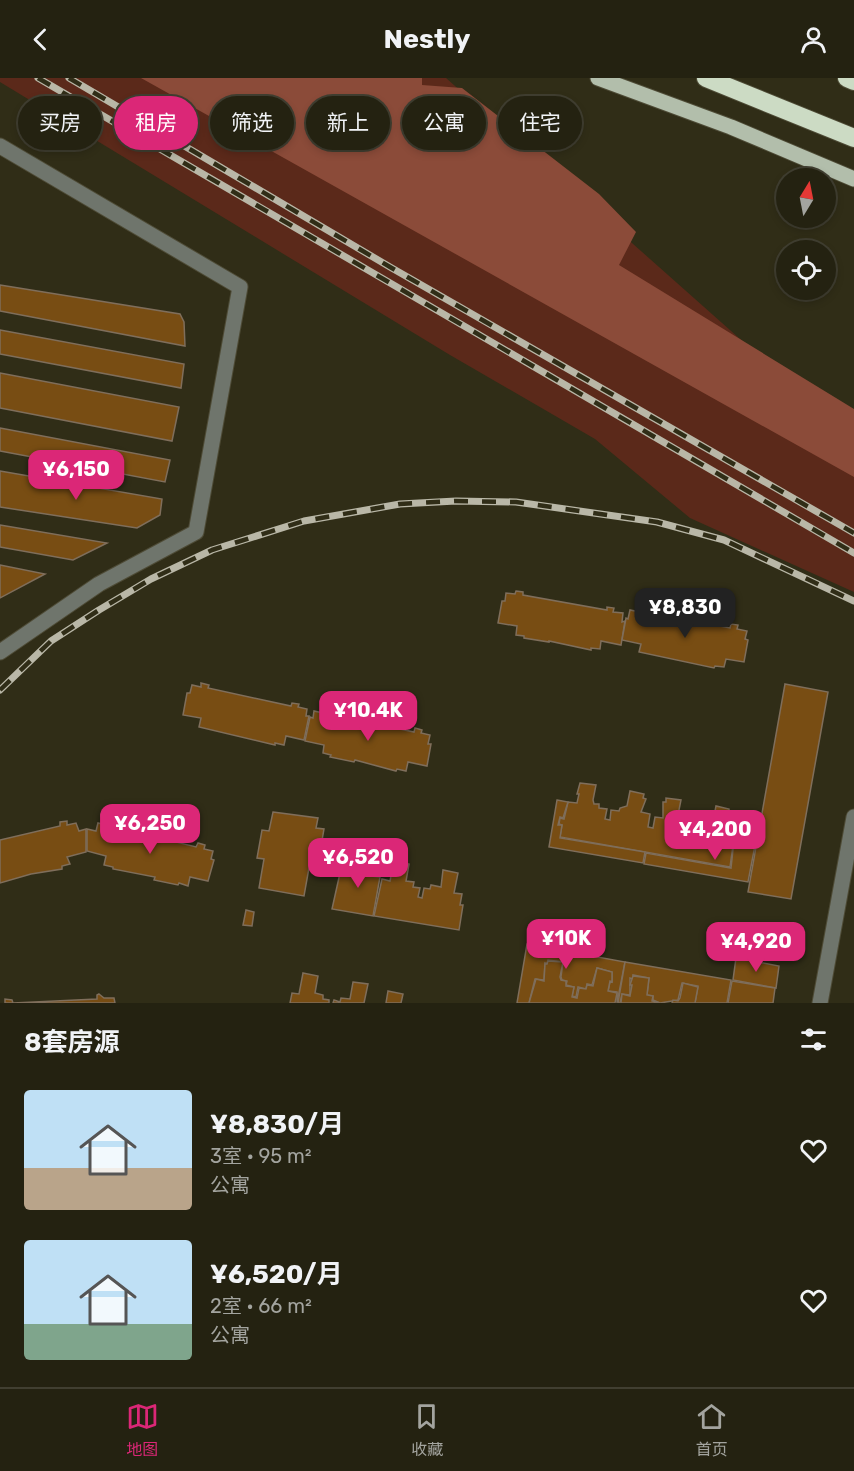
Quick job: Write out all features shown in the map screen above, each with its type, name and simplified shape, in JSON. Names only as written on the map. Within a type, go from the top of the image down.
[{"type":"highway","points":[[706,78],[854,138]]},
{"type":"highway","points":[[847,78],[854,81]]},
{"type":"main road","points":[[598,78],[731,127],[854,179]]},
{"type":"street","points":[[0,146],[240,287],[196,532],[99,584],[0,652]]},
{"type":"street","points":[[820,1003],[854,817]]},
{"type":"shaded area","points":[[0,78],[446,78],[466,96],[402,96],[402,150],[486,150],[486,113],[498,124],[498,150],[527,150],[854,440],[854,592],[690,518],[595,439],[450,355],[102,144],[102,96],[23,96],[0,82]]},
{"type":"shaded area","points":[[141,78],[422,78],[422,85],[462,88],[472,96],[402,96],[402,150],[486,150],[486,107],[498,116],[498,150],[542,150],[599,194],[636,232],[619,265],[854,409],[854,477],[270,150],[294,150],[294,96],[210,96],[210,117],[198,110],[198,96],[173,96]]},
{"type":"building","points":[[0,285],[180,314],[184,322],[185,346],[0,311]]},
{"type":"building","points":[[0,330],[184,364],[181,388],[0,354]]},
{"type":"building","points":[[0,373],[179,407],[172,441],[0,408]]},
{"type":"building","points":[[0,428],[170,460],[165,482],[0,451]]},
{"type":"building","points":[[0,471],[162,499],[160,515],[137,528],[0,507]]},
{"type":"building","points":[[0,525],[107,543],[73,560],[0,547]]},
{"type":"building","points":[[0,565],[45,574],[0,598]]},
{"type":"building","points":[[516,591],[523,592],[523,595],[607,610],[607,607],[614,608],[613,612],[623,613],[622,622],[625,621],[621,645],[601,641],[600,649],[591,648],[591,650],[516,635],[517,626],[498,623],[502,601],[505,601],[506,593],[515,594]]},
{"type":"building","points":[[640,608],[647,609],[646,613],[730,628],[731,624],[738,625],[737,629],[747,631],[745,639],[748,640],[744,662],[726,659],[724,667],[715,666],[714,668],[639,652],[641,644],[622,640],[626,618],[628,619],[630,610],[640,612]]},
{"type":"building","points":[[201,683],[209,685],[208,688],[291,706],[292,703],[299,704],[298,707],[307,709],[306,716],[309,716],[304,740],[286,736],[284,745],[275,743],[275,745],[199,727],[201,718],[183,715],[187,693],[190,693],[192,685],[201,687]]},
{"type":"building","points":[[785,684],[828,692],[791,899],[748,892]]},
{"type":"building","points":[[324,709],[332,711],[331,714],[414,732],[415,728],[422,730],[421,733],[430,735],[428,744],[431,744],[427,766],[408,762],[406,771],[397,769],[396,771],[355,760],[354,762],[330,757],[331,755],[323,753],[324,745],[305,741],[310,717],[313,718],[314,711],[323,713]]},
{"type":"building","points":[[580,783],[596,785],[594,804],[599,804],[599,808],[607,809],[605,819],[610,820],[611,810],[619,811],[620,808],[627,806],[630,791],[644,794],[643,798],[646,799],[641,812],[650,814],[648,827],[653,828],[655,817],[663,818],[663,802],[666,802],[666,798],[681,800],[678,815],[680,819],[687,820],[686,823],[693,825],[691,834],[695,835],[697,825],[705,826],[706,822],[713,821],[716,806],[729,809],[731,814],[727,830],[735,831],[730,867],[560,837],[562,825],[559,824],[560,818],[564,819],[568,802],[577,803]]},
{"type":"building","points":[[557,800],[568,802],[558,825],[562,825],[560,838],[645,852],[643,863],[549,847]]},
{"type":"building","points":[[273,812],[318,818],[316,828],[324,829],[320,852],[312,851],[304,896],[259,888],[264,859],[257,858],[262,830],[269,831]]},
{"type":"building","points":[[67,821],[67,825],[76,823],[79,831],[86,829],[86,852],[67,857],[70,864],[62,866],[62,869],[31,874],[0,883],[0,840],[60,826],[60,822]]},
{"type":"building","points":[[108,822],[116,823],[115,827],[196,847],[198,843],[205,845],[204,849],[213,851],[211,859],[214,860],[208,881],[190,877],[188,886],[179,883],[178,885],[104,865],[106,856],[87,851],[87,829],[96,831],[98,823],[106,825]]},
{"type":"building","points":[[735,831],[757,835],[748,882],[644,864],[646,853],[731,868]]},
{"type":"building","points":[[359,855],[374,857],[371,876],[380,877],[373,916],[332,909],[340,873],[357,872]]},
{"type":"building","points":[[394,861],[409,864],[406,881],[414,882],[413,887],[420,888],[418,897],[422,898],[424,888],[430,889],[431,885],[441,887],[443,870],[458,873],[454,893],[462,894],[460,905],[463,905],[459,930],[374,916],[382,879],[390,881]]},
{"type":"building","points":[[246,910],[254,912],[252,926],[243,925]]},
{"type":"building","points":[[527,944],[625,962],[617,1003],[617,992],[608,991],[610,982],[612,982],[612,972],[597,968],[592,985],[587,984],[586,989],[578,987],[576,997],[572,996],[574,987],[566,985],[567,981],[562,980],[563,962],[548,960],[547,964],[545,963],[544,980],[535,979],[529,1003],[517,1003]]},
{"type":"building","points":[[736,958],[779,966],[776,988],[733,980]]},
{"type":"building","points":[[548,961],[563,962],[561,980],[566,981],[566,986],[574,987],[572,997],[577,998],[579,988],[586,989],[587,985],[593,986],[597,968],[612,972],[612,982],[610,981],[608,991],[617,993],[615,1003],[529,1003],[536,979],[544,981],[545,964]]},
{"type":"building","points":[[625,962],[731,980],[727,1003],[695,1003],[698,986],[682,983],[678,1000],[660,1003],[653,1000],[653,996],[647,995],[649,978],[633,975],[633,979],[630,978],[630,995],[622,994],[620,1003],[618,1003]]},
{"type":"building","points":[[303,973],[318,976],[315,993],[323,995],[323,999],[329,1000],[329,1003],[290,1003],[292,993],[299,994]]},
{"type":"building","points":[[633,976],[649,978],[647,995],[653,996],[652,1001],[660,1003],[621,1003],[622,994],[630,996]]},
{"type":"building","points":[[732,981],[775,988],[773,1003],[728,1003]]},
{"type":"building","points":[[353,982],[368,984],[364,1003],[333,1003],[334,1000],[340,1002],[341,998],[350,999]]},
{"type":"building","points":[[683,983],[698,987],[695,1003],[672,1003],[673,1000],[678,1001],[680,998]]},
{"type":"building","points":[[388,991],[403,994],[401,1003],[386,1003]]},
{"type":"building","points":[[99,994],[104,998],[114,998],[115,1003],[13,1003],[97,999]]},
{"type":"building","points":[[5,999],[12,1000],[13,1003],[5,1003]]},
{"type":"railway","points":[[38,78],[854,553]]},
{"type":"railway","points":[[69,78],[390,267],[854,533]]},
{"type":"railway","points":[[0,690],[51,641],[151,579],[212,550],[304,521],[400,504],[456,501],[516,502],[657,522],[724,540],[854,601]]}]
